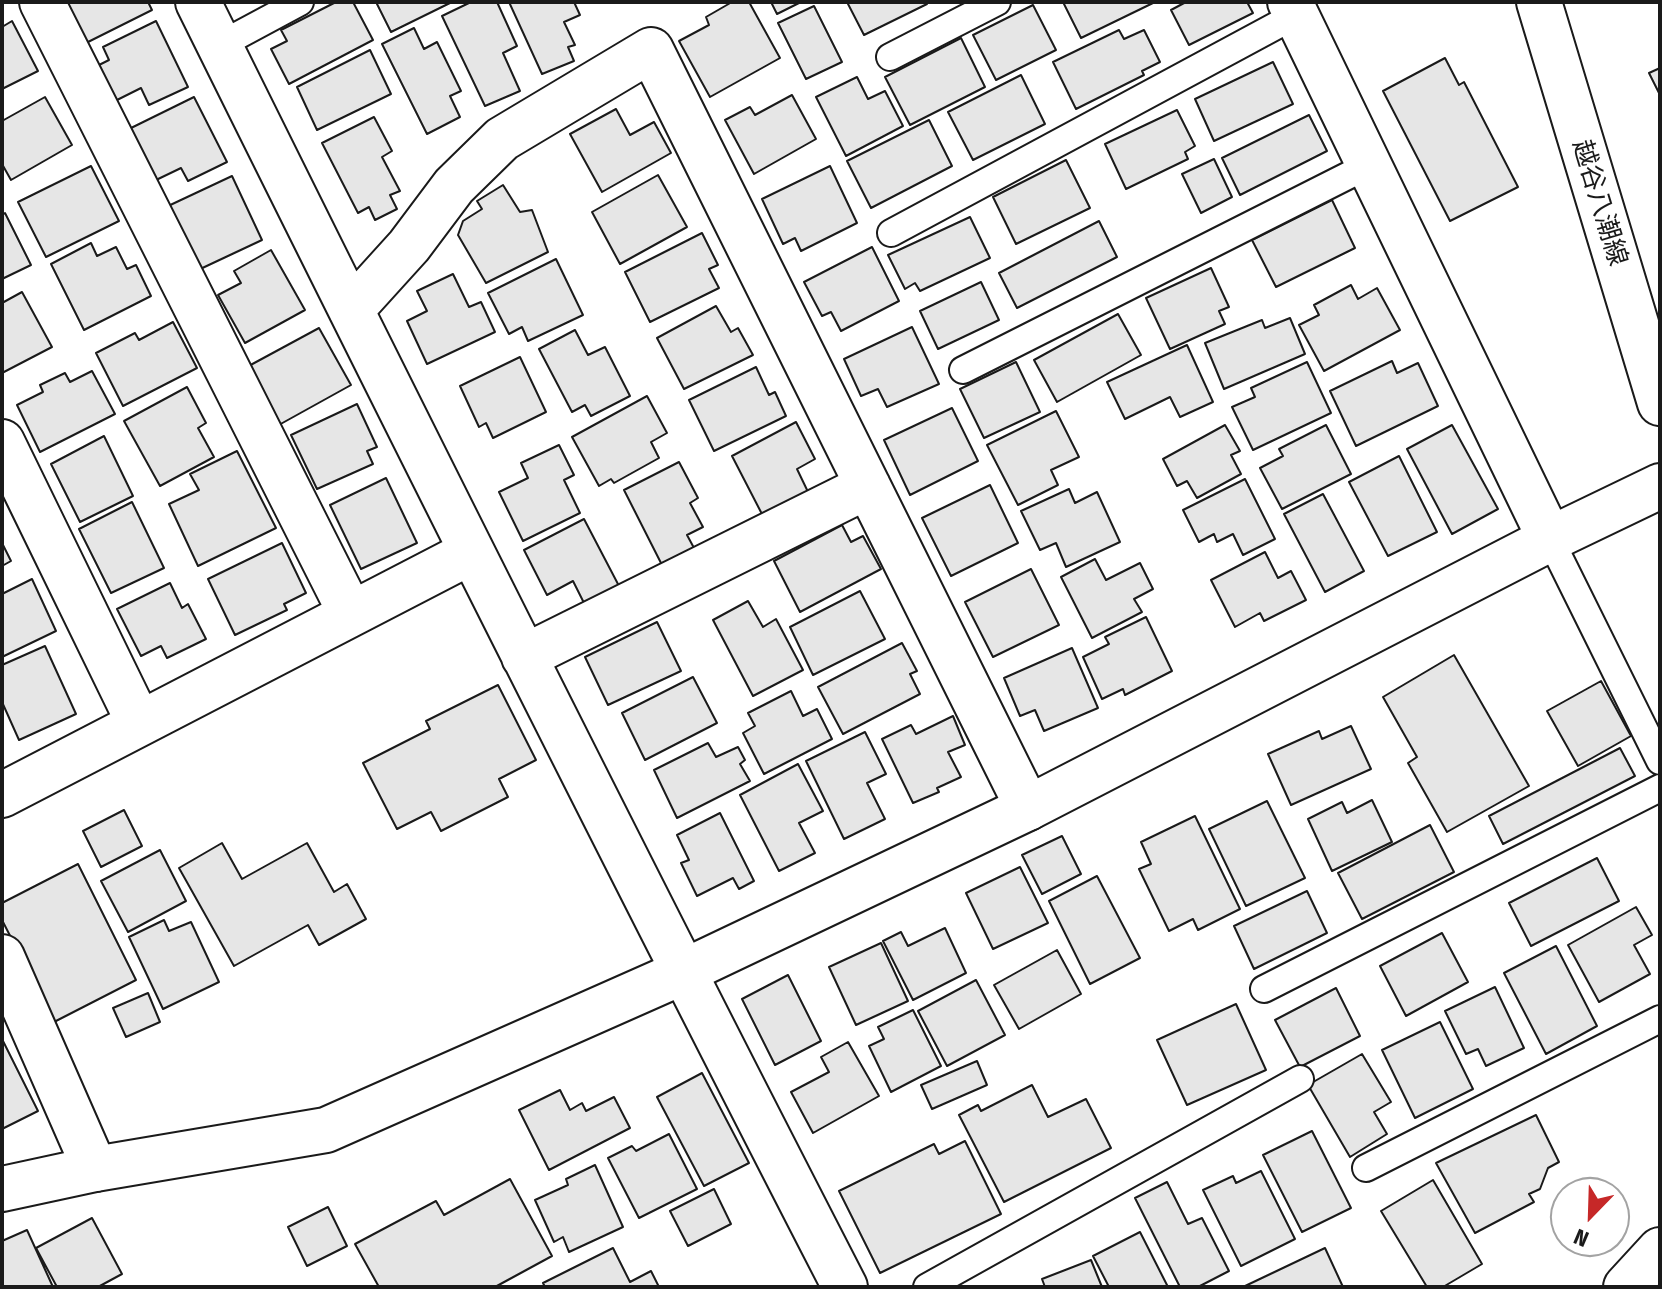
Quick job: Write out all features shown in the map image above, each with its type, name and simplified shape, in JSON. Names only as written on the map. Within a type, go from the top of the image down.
[{"type":"main road","points":[[42,2],[351,614]]},
{"type":"main road","points":[[198,2],[471,552],[845,1287]]},
{"type":"main road","name":"越谷八潮線","points":[[1539,2],[1660,403]]},
{"type":"main road","points":[[1293,8],[1550,539]]},
{"type":"main road","points":[[351,310],[409,246],[454,186],[502,139],[651,50],[1028,808]]},
{"type":"main road","points":[[2,442],[139,723]]},
{"type":"main road","points":[[524,657],[868,486]]},
{"type":"main road","points":[[2,1189],[95,1169],[326,1130],[683,972],[1028,808],[1550,539],[1660,486]]},
{"type":"main road","points":[[2,795],[471,552]]},
{"type":"main road","points":[[2,957],[95,1169]]},
{"type":"main road","points":[[1626,1287],[1660,1250]]},
{"type":"lane","points":[[220,45],[300,2]]},
{"type":"lane","points":[[890,57],[997,2]]},
{"type":"lane","points":[[891,233],[1293,8]]},
{"type":"lane","points":[[963,370],[1369,165]]},
{"type":"lane","points":[[1550,539],[1660,761]]},
{"type":"lane","points":[[1264,989],[1660,788]]},
{"type":"lane","points":[[1366,1168],[1660,1019]]},
{"type":"lane","points":[[927,1287],[1300,1079]]},
{"type":"building","points":[[66,2],[148,2],[152,10],[86,43]]},
{"type":"building","points":[[336,2],[353,2],[373,40],[289,84],[271,49],[287,41],[281,30]]},
{"type":"building","points":[[376,2],[452,2],[391,32]]},
{"type":"building","points":[[471,2],[497,2],[517,46],[503,53],[520,91],[485,106],[442,16]]},
{"type":"building","points":[[509,2],[574,2],[580,15],[564,22],[575,45],[568,47],[574,61],[542,74]]},
{"type":"building","points":[[732,2],[749,2],[780,58],[710,97],[679,41],[709,25],[706,17]]},
{"type":"building","points":[[771,2],[801,2],[777,14]]},
{"type":"building","points":[[847,2],[926,2],[927,4],[864,35]]},
{"type":"building","points":[[1063,2],[1153,2],[1153,3],[1081,38]]},
{"type":"building","points":[[1186,2],[1247,2],[1253,13],[1189,45],[1171,10]]},
{"type":"building","points":[[1033,5],[1056,50],[996,80],[973,35]]},
{"type":"building","points":[[814,6],[842,62],[806,79],[778,23]]},
{"type":"building","points":[[12,21],[38,71],[2,89],[2,27]]},
{"type":"building","points":[[156,21],[188,87],[149,105],[141,88],[115,101],[97,66],[109,60],[103,47]]},
{"type":"building","points":[[414,28],[424,49],[437,42],[461,91],[450,96],[460,117],[427,134],[382,44]]},
{"type":"building","points":[[1119,30],[1124,39],[1144,30],[1160,62],[1142,71],[1144,75],[1076,109],[1053,62]]},
{"type":"building","points":[[961,38],[985,87],[910,125],[885,77]]},
{"type":"building","points":[[370,50],[391,94],[317,130],[297,87]]},
{"type":"building","points":[[1445,58],[1459,85],[1464,82],[1518,187],[1450,221],[1383,91]]},
{"type":"building","points":[[1273,62],[1293,104],[1214,141],[1195,99]]},
{"type":"building","points":[[1660,68],[1660,92],[1659,93],[1649,73]]},
{"type":"building","points":[[1021,75],[1045,124],[973,160],[948,112]]},
{"type":"building","points":[[857,77],[868,99],[885,91],[903,126],[846,156],[816,97]]},
{"type":"building","points":[[792,95],[816,139],[754,174],[725,120],[750,107],[755,115]]},
{"type":"building","points":[[45,97],[72,145],[11,180],[2,164],[2,121]]},
{"type":"building","points":[[194,97],[227,162],[188,181],[181,168],[154,181],[129,129]]},
{"type":"building","points":[[616,109],[630,135],[654,122],[671,153],[602,192],[570,134]]},
{"type":"building","points":[[1177,110],[1195,146],[1185,152],[1188,159],[1126,189],[1105,144]]},
{"type":"building","points":[[1309,115],[1327,151],[1240,195],[1222,158]]},
{"type":"building","points":[[374,117],[392,151],[382,157],[400,191],[390,195],[397,209],[375,220],[369,207],[358,213],[322,143]]},
{"type":"building","points":[[929,120],[952,166],[871,208],[847,161]]},
{"type":"building","points":[[1214,159],[1232,197],[1201,213],[1182,174]]},
{"type":"building","points":[[1066,160],[1090,208],[1016,244],[993,197]]},
{"type":"building","points":[[91,166],[119,221],[46,257],[18,202]]},
{"type":"building","points":[[830,166],[857,223],[801,251],[795,238],[783,244],[762,199]]},
{"type":"building","points":[[658,175],[687,227],[620,264],[592,212]]},
{"type":"building","points":[[232,176],[262,240],[196,271],[166,207]]},
{"type":"building","points":[[503,185],[520,212],[532,210],[548,252],[486,283],[458,235],[463,221],[482,209],[477,201]]},
{"type":"building","points":[[1332,200],[1355,248],[1276,287],[1252,240]]},
{"type":"building","points":[[5,213],[31,265],[2,279],[2,215]]},
{"type":"building","points":[[970,217],[990,258],[920,291],[915,283],[905,289],[888,255]]},
{"type":"building","points":[[1099,221],[1117,257],[1017,308],[999,273]]},
{"type":"building","points":[[702,233],[718,265],[709,269],[719,288],[650,322],[625,272]]},
{"type":"building","points":[[91,243],[97,256],[116,247],[127,269],[136,265],[151,296],[84,330],[51,264]]},
{"type":"building","points":[[872,247],[899,301],[841,331],[831,312],[822,316],[804,282]]},
{"type":"building","points":[[271,250],[305,310],[245,343],[218,295],[241,283],[234,271]]},
{"type":"building","points":[[556,259],[583,315],[528,341],[522,327],[509,334],[488,293]]},
{"type":"building","points":[[1211,268],[1229,307],[1219,311],[1225,324],[1170,349],[1146,298]]},
{"type":"building","points":[[453,274],[469,307],[481,302],[495,332],[427,364],[407,321],[427,311],[417,291]]},
{"type":"building","points":[[981,282],[999,320],[938,349],[920,311]]},
{"type":"building","points":[[1351,285],[1358,299],[1377,288],[1400,330],[1324,371],[1299,325],[1319,315],[1314,305]]},
{"type":"building","points":[[22,292],[52,347],[2,373],[2,303]]},
{"type":"building","points":[[716,306],[731,332],[738,328],[753,355],[684,389],[657,338]]},
{"type":"building","points":[[1118,314],[1141,355],[1057,402],[1034,360]]},
{"type":"building","points":[[1290,318],[1305,354],[1224,389],[1205,343],[1262,320],[1265,328]]},
{"type":"building","points":[[173,322],[197,368],[123,406],[96,353],[135,333],[139,340]]},
{"type":"building","points":[[912,327],[939,384],[887,407],[878,389],[861,396],[844,359]]},
{"type":"building","points":[[319,328],[351,385],[277,426],[245,368]]},
{"type":"building","points":[[575,330],[588,355],[605,347],[630,396],[591,416],[585,405],[572,412],[539,349]]},
{"type":"building","points":[[1187,345],[1213,402],[1180,417],[1170,397],[1125,419],[1107,382]]},
{"type":"building","points":[[520,357],[546,412],[493,438],[486,423],[479,427],[460,386]]},
{"type":"building","points":[[1392,361],[1397,373],[1418,363],[1438,406],[1356,446],[1330,391]]},
{"type":"building","points":[[1016,362],[1040,412],[984,438],[960,389]]},
{"type":"building","points":[[1307,362],[1331,413],[1253,450],[1232,407],[1255,397],[1251,388]]},
{"type":"building","points":[[756,367],[769,395],[775,392],[786,416],[714,451],[689,400]]},
{"type":"building","points":[[92,371],[115,414],[40,452],[17,405],[43,392],[40,385],[65,373],[70,382]]},
{"type":"building","points":[[187,387],[206,423],[198,428],[214,457],[160,486],[124,421]]},
{"type":"building","points":[[647,396],[667,433],[651,442],[659,458],[614,483],[611,479],[599,486],[572,437]]},
{"type":"building","points":[[357,404],[377,447],[367,451],[373,464],[317,489],[291,435]]},
{"type":"building","points":[[952,408],[978,461],[910,495],[884,440]]},
{"type":"building","points":[[1056,411],[1079,457],[1051,470],[1058,485],[1018,505],[987,445]]},
{"type":"building","points":[[796,422],[815,459],[797,469],[809,494],[764,518],[732,456]]},
{"type":"building","points":[[1225,425],[1240,451],[1231,455],[1241,474],[1197,498],[1187,481],[1177,486],[1163,459]]},
{"type":"building","points":[[1326,425],[1351,474],[1282,509],[1260,468],[1283,456],[1279,449]]},
{"type":"building","points":[[1452,425],[1498,509],[1452,534],[1407,449]]},
{"type":"building","points":[[104,436],[133,496],[80,522],[51,464]]},
{"type":"building","points":[[559,445],[574,475],[564,480],[580,513],[523,541],[499,492],[528,478],[521,463]]},
{"type":"building","points":[[237,451],[276,528],[198,566],[169,504],[199,490],[190,474]]},
{"type":"building","points":[[1399,456],[1437,532],[1388,556],[1349,482]]},
{"type":"building","points":[[679,462],[698,498],[690,503],[703,527],[687,535],[694,548],[662,565],[624,490]]},
{"type":"building","points":[[386,478],[417,543],[361,569],[330,505]]},
{"type":"building","points":[[1245,479],[1275,539],[1243,555],[1233,534],[1217,542],[1214,534],[1199,542],[1183,510]]},
{"type":"building","points":[[990,485],[1018,543],[951,576],[922,518]]},
{"type":"building","points":[[1069,489],[1075,503],[1097,492],[1120,542],[1066,567],[1056,543],[1040,550],[1021,511]]},
{"type":"building","points":[[1323,494],[1364,571],[1325,592],[1284,514]]},
{"type":"building","points":[[132,502],[164,568],[111,593],[79,529]]},
{"type":"building","points":[[584,519],[619,586],[585,605],[573,581],[547,595],[524,550]]},
{"type":"building","points":[[842,525],[851,542],[863,536],[881,569],[800,612],[774,561]]},
{"type":"building","points":[[2,543],[11,561],[2,566]]},
{"type":"building","points":[[282,543],[306,593],[284,604],[287,610],[235,635],[208,579]]},
{"type":"building","points":[[1265,552],[1278,578],[1291,571],[1306,600],[1264,621],[1260,613],[1235,627],[1211,580]]},
{"type":"building","points":[[1095,559],[1106,580],[1140,563],[1153,589],[1134,599],[1142,612],[1092,638],[1061,577]]},
{"type":"building","points":[[1031,569],[1059,625],[993,657],[965,602]]},
{"type":"building","points":[[32,579],[56,631],[2,657],[2,594]]},
{"type":"building","points":[[170,583],[182,608],[188,604],[206,639],[167,658],[161,646],[141,656],[117,609]]},
{"type":"building","points":[[860,591],[885,639],[813,675],[790,627]]},
{"type":"building","points":[[748,601],[763,627],[776,619],[803,670],[753,696],[713,620]]},
{"type":"building","points":[[1146,617],[1172,671],[1125,695],[1123,689],[1102,699],[1083,657],[1109,644],[1105,637]]},
{"type":"building","points":[[657,622],[681,671],[608,705],[585,657]]},
{"type":"building","points":[[902,643],[917,671],[910,674],[920,694],[843,734],[818,687]]},
{"type":"building","points":[[45,646],[76,714],[19,740],[2,702],[2,665]]},
{"type":"building","points":[[1072,648],[1098,708],[1044,731],[1035,710],[1020,716],[1004,678]]},
{"type":"building","points":[[1454,655],[1529,786],[1447,832],[1408,763],[1417,757],[1383,697]]},
{"type":"building","points":[[693,677],[717,723],[645,760],[622,713]]},
{"type":"building","points":[[1601,681],[1631,736],[1578,766],[1547,711]]},
{"type":"building","points":[[498,685],[536,760],[499,779],[508,797],[441,831],[431,812],[397,829],[363,763],[430,729],[426,721]]},
{"type":"building","points":[[791,691],[803,716],[817,709],[832,739],[764,774],[743,733],[755,726],[748,713]]},
{"type":"building","points":[[953,716],[965,745],[948,752],[961,777],[937,788],[939,792],[913,803],[882,739],[911,725],[916,734]]},
{"type":"building","points":[[1351,726],[1371,769],[1291,805],[1268,754],[1319,731],[1322,739]]},
{"type":"building","points":[[865,732],[886,774],[867,783],[885,819],[844,839],[806,761]]},
{"type":"building","points":[[708,743],[716,757],[738,747],[745,760],[740,764],[750,781],[677,818],[654,770]]},
{"type":"building","points":[[1620,748],[1635,776],[1503,844],[1489,816]]},
{"type":"building","points":[[798,764],[823,811],[799,823],[815,853],[779,871],[740,795]]},
{"type":"building","points":[[1372,800],[1392,842],[1332,871],[1308,819],[1342,802],[1347,813]]},
{"type":"building","points":[[1267,801],[1305,878],[1246,906],[1209,829]]},
{"type":"building","points":[[124,810],[142,846],[101,867],[83,831]]},
{"type":"building","points":[[720,813],[754,881],[739,889],[733,878],[697,896],[681,863],[689,860],[677,835]]},
{"type":"building","points":[[1195,816],[1240,909],[1198,930],[1193,919],[1169,931],[1139,869],[1151,864],[1141,842]]},
{"type":"building","points":[[1430,825],[1454,872],[1362,919],[1338,873]]},
{"type":"building","points":[[1062,836],[1081,874],[1042,894],[1022,855]]},
{"type":"building","points":[[222,843],[242,879],[307,843],[334,892],[347,884],[366,919],[319,945],[308,925],[234,966],[179,868]]},
{"type":"building","points":[[160,850],[186,901],[128,932],[101,881]]},
{"type":"building","points":[[1597,858],[1619,901],[1531,946],[1509,903]]},
{"type":"building","points":[[78,864],[136,980],[54,1022],[2,920],[2,903]]},
{"type":"building","points":[[1020,867],[1048,923],[993,949],[966,893]]},
{"type":"building","points":[[1097,876],[1140,958],[1090,984],[1049,901]]},
{"type":"building","points":[[1307,891],[1327,933],[1254,969],[1234,926]]},
{"type":"building","points":[[1636,907],[1652,935],[1634,945],[1650,974],[1599,1002],[1568,945]]},
{"type":"building","points":[[164,920],[169,931],[191,922],[219,982],[163,1009],[129,937]]},
{"type":"building","points":[[945,928],[966,973],[913,1000],[883,941],[901,932],[908,946]]},
{"type":"building","points":[[1442,933],[1468,982],[1406,1016],[1380,966]]},
{"type":"building","points":[[881,943],[908,1001],[856,1025],[829,967]]},
{"type":"building","points":[[1556,946],[1597,1026],[1546,1054],[1504,973]]},
{"type":"building","points":[[1057,950],[1081,994],[1019,1029],[994,985]]},
{"type":"building","points":[[788,975],[821,1041],[775,1065],[742,999]]},
{"type":"building","points":[[976,980],[1005,1035],[947,1066],[918,1011]]},
{"type":"building","points":[[1495,987],[1524,1048],[1486,1066],[1478,1049],[1466,1054],[1445,1011]]},
{"type":"building","points":[[1336,988],[1360,1036],[1300,1067],[1275,1020]]},
{"type":"building","points":[[148,993],[160,1022],[126,1037],[113,1008]]},
{"type":"building","points":[[1236,1004],[1266,1070],[1187,1105],[1157,1040]]},
{"type":"building","points":[[913,1010],[941,1066],[891,1092],[869,1046],[884,1039],[878,1027]]},
{"type":"building","points":[[1440,1022],[1473,1089],[1415,1118],[1382,1050]]},
{"type":"building","points":[[2,1039],[38,1111],[2,1129]]},
{"type":"building","points":[[848,1042],[879,1096],[813,1133],[791,1092],[829,1072],[821,1057]]},
{"type":"building","points":[[1362,1054],[1391,1102],[1374,1112],[1387,1134],[1350,1157],[1308,1085]]},
{"type":"building","points":[[977,1061],[987,1085],[932,1109],[921,1085]]},
{"type":"building","points":[[702,1073],[749,1163],[704,1186],[657,1097]]},
{"type":"building","points":[[1032,1085],[1048,1117],[1086,1099],[1111,1148],[1004,1202],[959,1115],[978,1105],[981,1111]]},
{"type":"building","points":[[560,1090],[570,1110],[582,1103],[586,1111],[614,1097],[630,1128],[549,1170],[519,1110]]},
{"type":"building","points":[[1536,1115],[1559,1162],[1548,1168],[1540,1189],[1529,1194],[1534,1202],[1475,1233],[1436,1163]]},
{"type":"building","points":[[1312,1131],[1351,1208],[1302,1232],[1263,1155]]},
{"type":"building","points":[[669,1134],[697,1189],[639,1218],[608,1158],[632,1146],[636,1151]]},
{"type":"building","points":[[965,1141],[1001,1214],[880,1273],[839,1191],[934,1144],[939,1154]]},
{"type":"building","points":[[595,1165],[623,1227],[569,1252],[563,1237],[554,1242],[535,1200],[568,1185],[566,1179]]},
{"type":"building","points":[[1261,1171],[1295,1239],[1241,1266],[1203,1190],[1233,1176],[1236,1183]]},
{"type":"building","points":[[510,1179],[552,1256],[495,1287],[379,1287],[355,1244],[436,1201],[444,1215]]},
{"type":"building","points":[[1433,1180],[1482,1264],[1443,1287],[1427,1287],[1381,1211]]},
{"type":"building","points":[[1167,1182],[1188,1224],[1202,1218],[1229,1271],[1198,1287],[1180,1287],[1135,1198]]},
{"type":"building","points":[[714,1189],[731,1224],[688,1246],[670,1211]]},
{"type":"building","points":[[328,1207],[347,1246],[307,1266],[288,1227]]},
{"type":"building","points":[[92,1218],[122,1274],[98,1287],[57,1287],[36,1248]]},
{"type":"building","points":[[27,1230],[53,1287],[2,1287],[2,1241]]},
{"type":"building","points":[[1140,1232],[1168,1287],[1109,1287],[1093,1256]]},
{"type":"building","points":[[613,1248],[630,1282],[651,1271],[659,1287],[545,1287],[543,1283]]},
{"type":"building","points":[[1325,1248],[1343,1287],[1243,1287]]},
{"type":"building","points":[[1091,1260],[1102,1287],[1045,1287],[1042,1279]]}]
